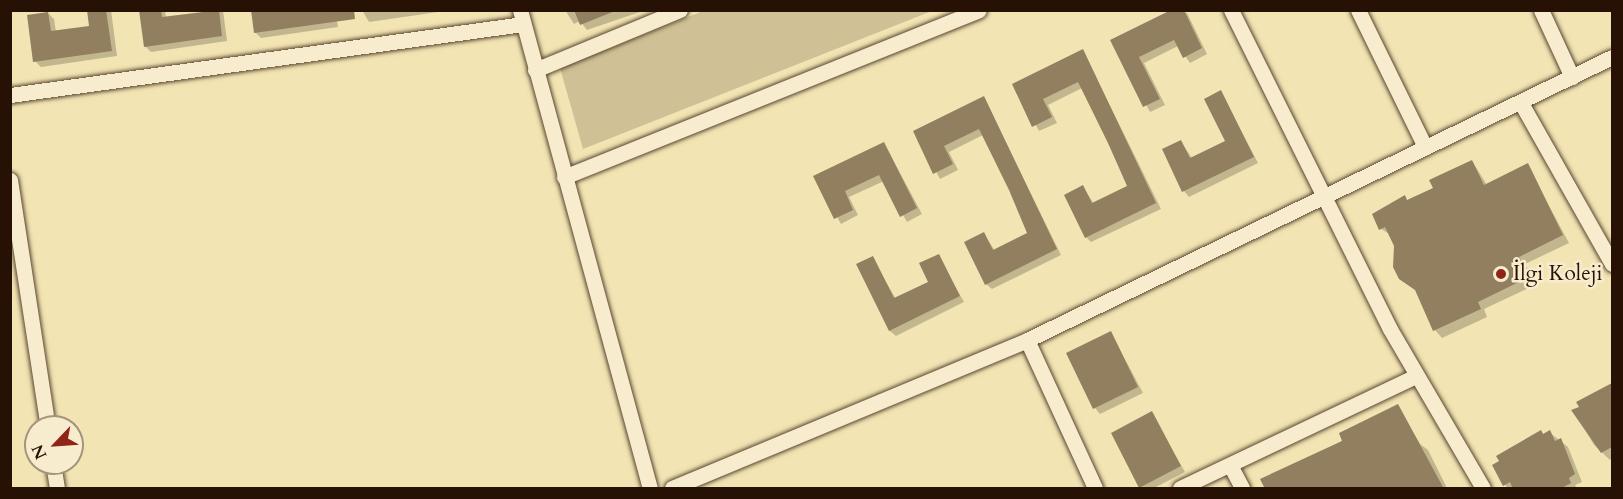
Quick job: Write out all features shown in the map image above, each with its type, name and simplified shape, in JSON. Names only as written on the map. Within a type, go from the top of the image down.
[{"type":"street","points":[[535,70],[680,10]]},
{"type":"street","points":[[564,177],[979,10]]},
{"type":"street","points":[[1231,10],[1416,376],[1483,489]]},
{"type":"street","points":[[1359,10],[1425,147]]},
{"type":"street","points":[[1541,10],[1572,77]]},
{"type":"street","points":[[10,95],[521,17],[650,489]]},
{"type":"street","points":[[672,489],[1027,340],[1612,57]]},
{"type":"street","points":[[1521,103],[1612,264]]},
{"type":"street","points":[[10,180],[16,258],[46,415]]},
{"type":"street","points":[[1027,340],[1095,489]]},
{"type":"street","points":[[1180,489],[1416,376]]},
{"type":"street","points":[[1230,465],[1242,489]]},
{"type":"shaded area","points":[[703,11],[932,11],[583,149],[560,68]]},
{"type":"building","points":[[87,10],[106,10],[112,51],[33,62],[27,15],[48,12],[51,31],[89,26]]},
{"type":"building","points":[[139,10],[161,10],[162,17],[219,10],[222,36],[144,47]]},
{"type":"building","points":[[251,10],[354,10],[355,19],[254,33]]},
{"type":"building","points":[[574,10],[615,10],[615,11],[580,25]]},
{"type":"building","points":[[1171,10],[1184,10],[1202,48],[1183,58],[1174,40],[1139,57],[1160,99],[1143,107],[1110,40]]},
{"type":"building","points":[[1083,49],[1156,203],[1085,238],[1064,195],[1083,185],[1092,203],[1127,186],[1108,143],[1078,82],[1043,99],[1052,117],[1032,127],[1012,84]]},
{"type":"building","points":[[1221,90],[1254,157],[1182,192],[1162,149],[1181,140],[1190,158],[1225,141],[1204,99]]},
{"type":"building","points":[[984,96],[1057,249],[985,285],[964,242],[984,232],[993,250],[1027,233],[1009,190],[979,129],[944,146],[953,164],[933,174],[913,131]]},
{"type":"building","points":[[884,142],[917,208],[900,217],[879,175],[845,191],[853,210],[834,219],[813,176]]},
{"type":"building","points":[[1472,160],[1484,185],[1528,163],[1563,235],[1519,257],[1529,277],[1478,302],[1481,309],[1433,331],[1415,290],[1399,279],[1393,267],[1394,246],[1385,227],[1379,230],[1372,214],[1405,195],[1407,200],[1433,188],[1429,180]]},
{"type":"building","points":[[939,254],[960,296],[889,331],[856,264],[873,256],[894,298],[928,282],[919,263]]},
{"type":"building","points":[[1111,331],[1138,387],[1093,409],[1066,353]]},
{"type":"building","points":[[1612,383],[1612,447],[1601,453],[1571,410],[1579,407],[1576,402]]},
{"type":"building","points":[[1398,404],[1444,489],[1265,489],[1260,479],[1342,441],[1339,433]]},
{"type":"building","points":[[1152,411],[1181,466],[1139,488],[1111,433]]},
{"type":"building","points":[[1541,430],[1543,434],[1550,430],[1555,441],[1561,438],[1575,474],[1569,478],[1571,483],[1560,489],[1513,489],[1510,482],[1503,486],[1492,465],[1499,461],[1496,456]]},
{"type":"place","name":"İlgi Koleji","points":[[1501,274]]}]
